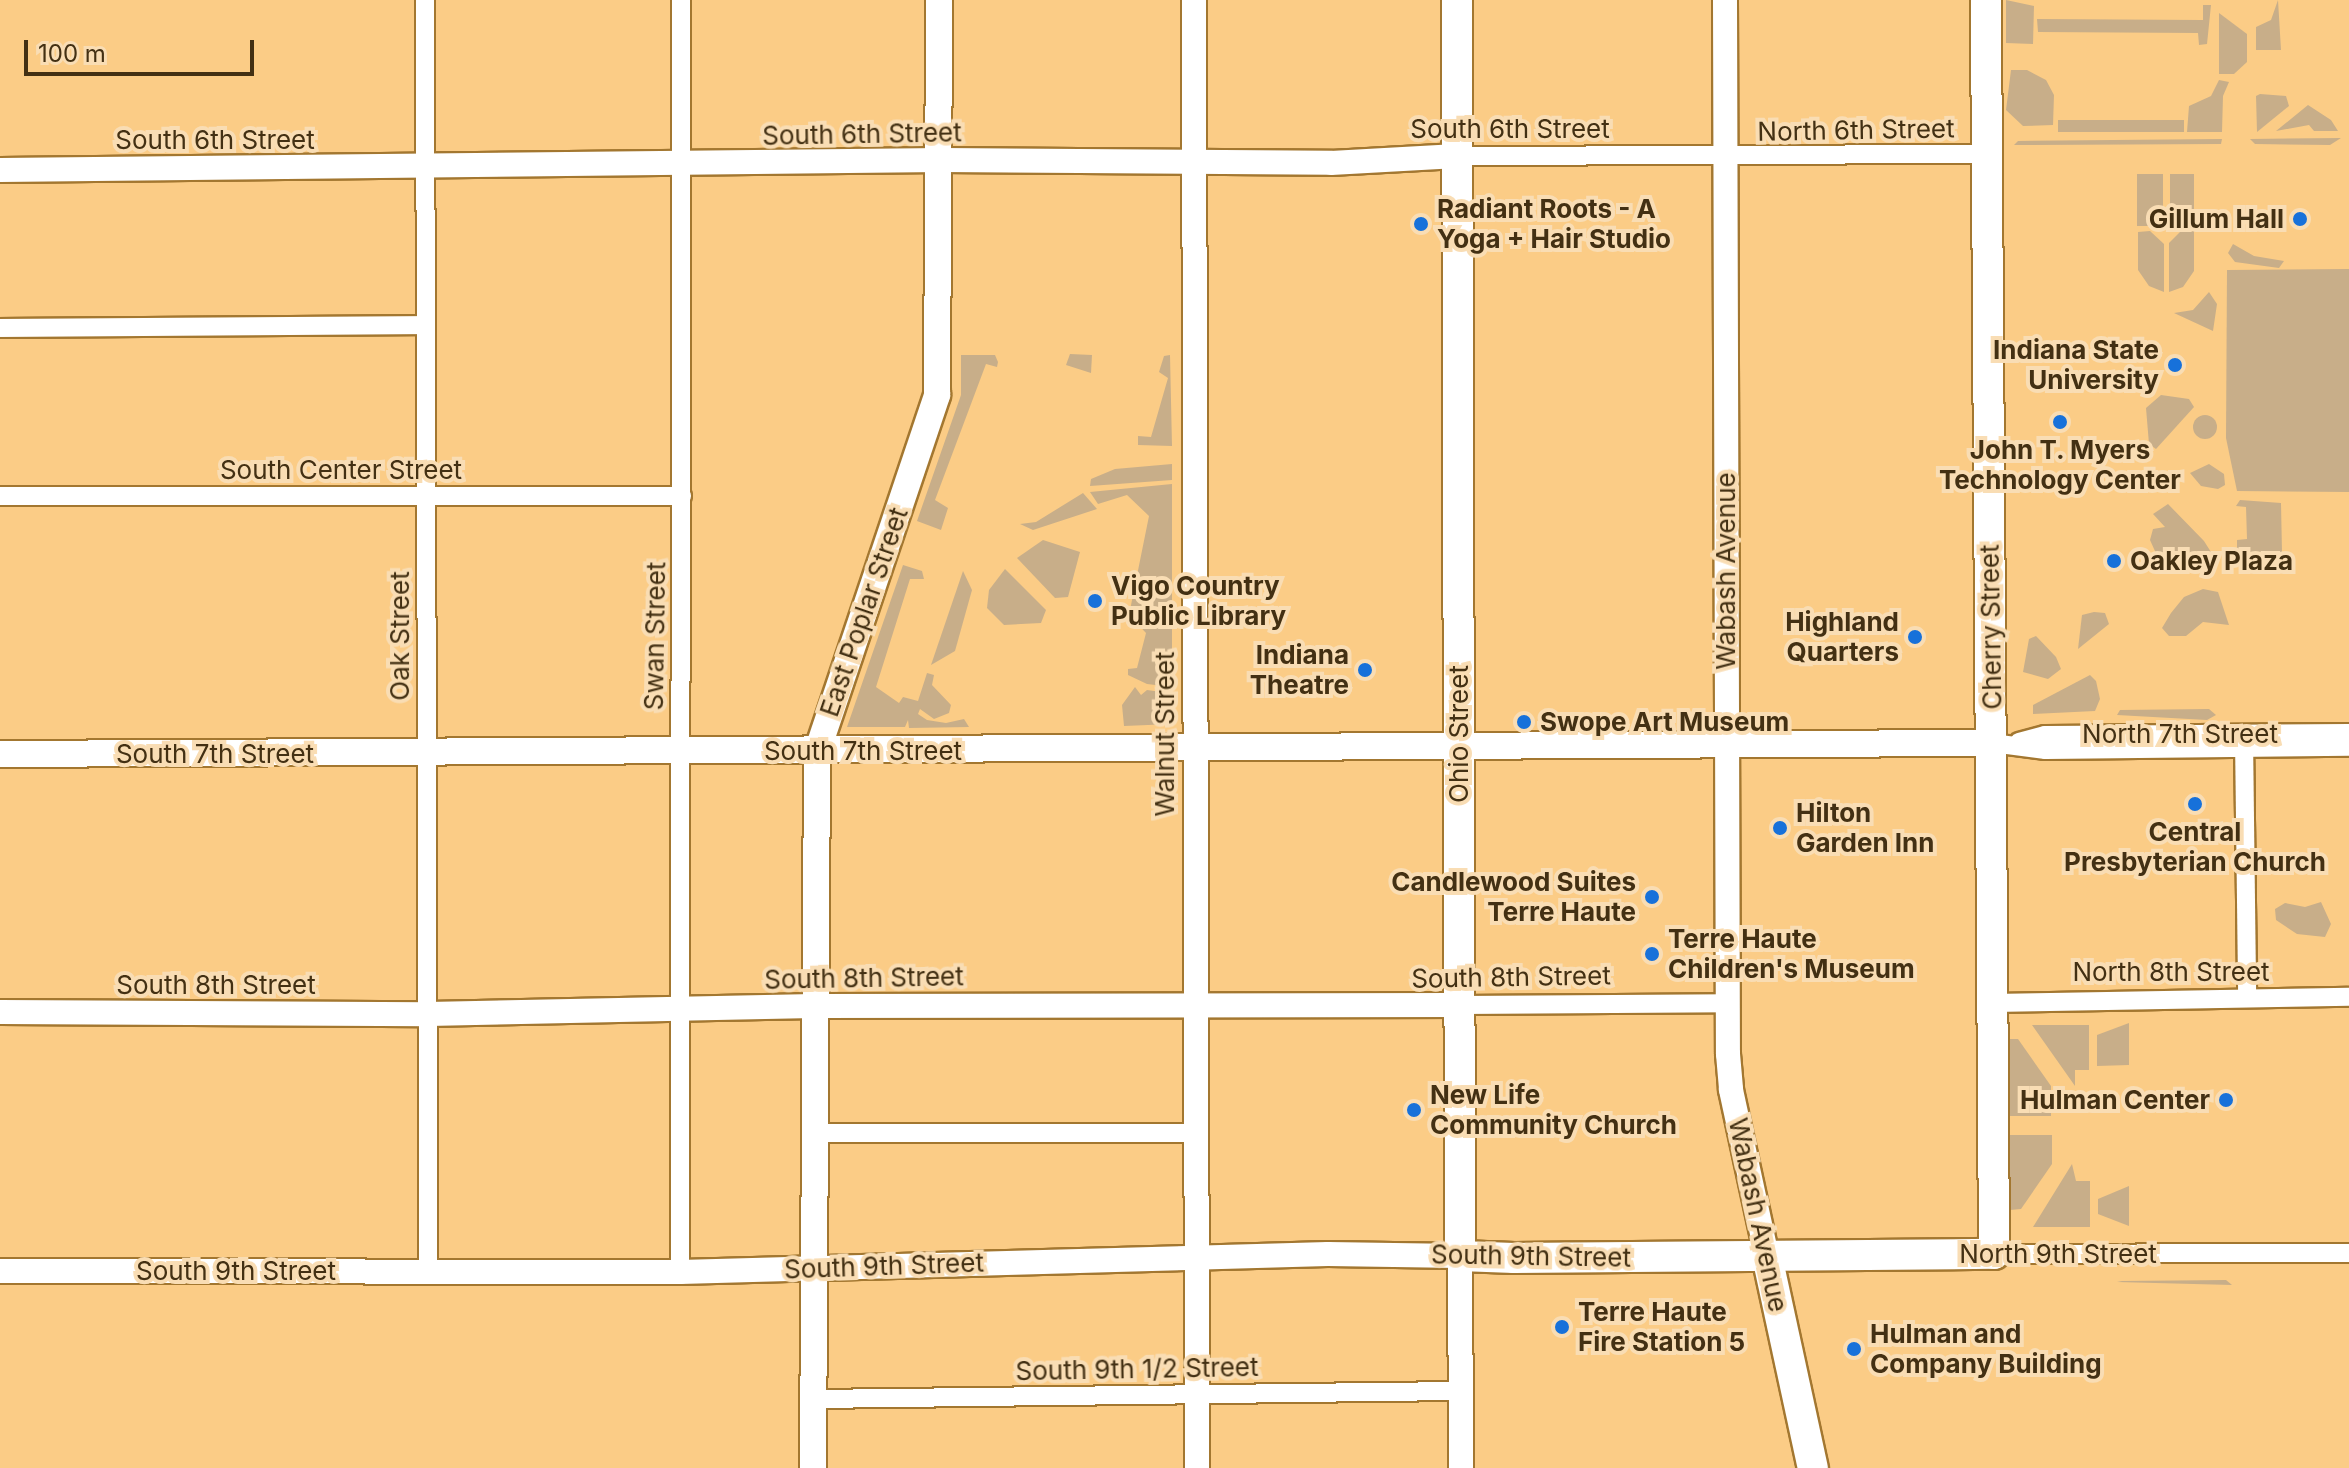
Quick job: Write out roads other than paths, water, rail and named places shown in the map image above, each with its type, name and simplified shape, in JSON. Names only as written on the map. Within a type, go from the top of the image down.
[{"type":"main road","name":"East Poplar Street","points":[[813,1468],[817,752],[937,395],[942,160],[939,0]]},
{"type":"main road","name":"Ohio Street","points":[[1457,0],[1460,1256]]},
{"type":"main road","name":"Cherry Street","points":[[1986,0],[1987,154],[2003,744],[1993,1003],[1994,1254]]},
{"type":"main road","name":"North 7th Street","points":[[1726,747],[2003,744]]},
{"type":"main road","name":"South 7th Street","points":[[0,754],[1726,747]]},
{"type":"main road","name":"North 9th Street","points":[[1767,1256],[1994,1254]]},
{"type":"main road","name":"South 9th Street","points":[[1460,1256],[1767,1256]]},
{"type":"main road","name":"Wabash Avenue","points":[[1767,1256],[1813,1468]]},
{"type":"street","name":"Oak Street","points":[[425,0],[428,1271]]},
{"type":"street","name":"Swan Street","points":[[680,1272],[681,0]]},
{"type":"street","name":"Walnut Street","points":[[1194,0],[1193,748],[1197,1468]]},
{"type":"street","name":"Wabash Avenue","points":[[1725,0],[1728,1003],[1731,1090],[1767,1256]]},
{"type":"street","name":"North 6th Street","points":[[1725,158],[1987,154]]},
{"type":"street","name":"South 6th Street","points":[[0,170],[942,160],[1193,162],[1457,156],[1725,158]]},
{"type":"street","points":[[0,328],[426,325]]},
{"type":"street","name":"South Center Street","points":[[0,496],[682,496]]},
{"type":"street","name":"North 7th Street","points":[[2244,741],[2349,733]]},
{"type":"street","name":"North 7th Street","points":[[2003,744],[2045,735],[2349,747]]},
{"type":"street","points":[[2244,741],[2247,997]]},
{"type":"street","name":"North 8th Street","points":[[1993,1003],[2349,997]]},
{"type":"street","name":"South 8th Street","points":[[0,1012],[428,1014],[814,1006],[1195,1003],[1324,1008],[1728,1003]]},
{"type":"street","points":[[815,1133],[1197,1133]]},
{"type":"street","name":"North 9th Street","points":[[1994,1254],[2349,1253]]},
{"type":"street","name":"South 9th Street","points":[[0,1271],[680,1272],[1198,1258],[1460,1256]]},
{"type":"street","name":"Ohio Street","points":[[1460,1256],[1461,1468]]},
{"type":"street","name":"South 9th 1/2 Street","points":[[813,1399],[1461,1391]]},
{"type":"place","name":"Gillum Hall","points":[[2300,219]]},
{"type":"place","name":"Radiant Roots - A Yoga + Hair Studio","points":[[1421,224]]},
{"type":"place","name":"Indiana State University","points":[[2175,365]]},
{"type":"place","name":"John T. Myers Technology Center","points":[[2060,422]]},
{"type":"place","name":"Oakley Plaza","points":[[2114,561]]},
{"type":"place","name":"Vigo Country Public Library","points":[[1095,601]]},
{"type":"place","name":"Highland Quarters","points":[[1915,637]]},
{"type":"place","name":"Indiana Theatre","points":[[1365,670]]},
{"type":"place","name":"Swope Art Museum","points":[[1524,722]]},
{"type":"place","name":"Central Presbyterian Church","points":[[2195,804]]},
{"type":"place","name":"Hilton Garden Inn","points":[[1780,828]]},
{"type":"place","name":"Candlewood Suites Terre Haute","points":[[1652,897]]},
{"type":"place","name":"Terre Haute Children's Museum","points":[[1652,954]]},
{"type":"place","name":"Hulman Center","points":[[2226,1100]]},
{"type":"place","name":"New Life Community Church","points":[[1414,1110]]},
{"type":"place","name":"Terre Haute Fire Station 5","points":[[1562,1327]]},
{"type":"place","name":"Hulman and Company Building","points":[[1854,1349]]}]
